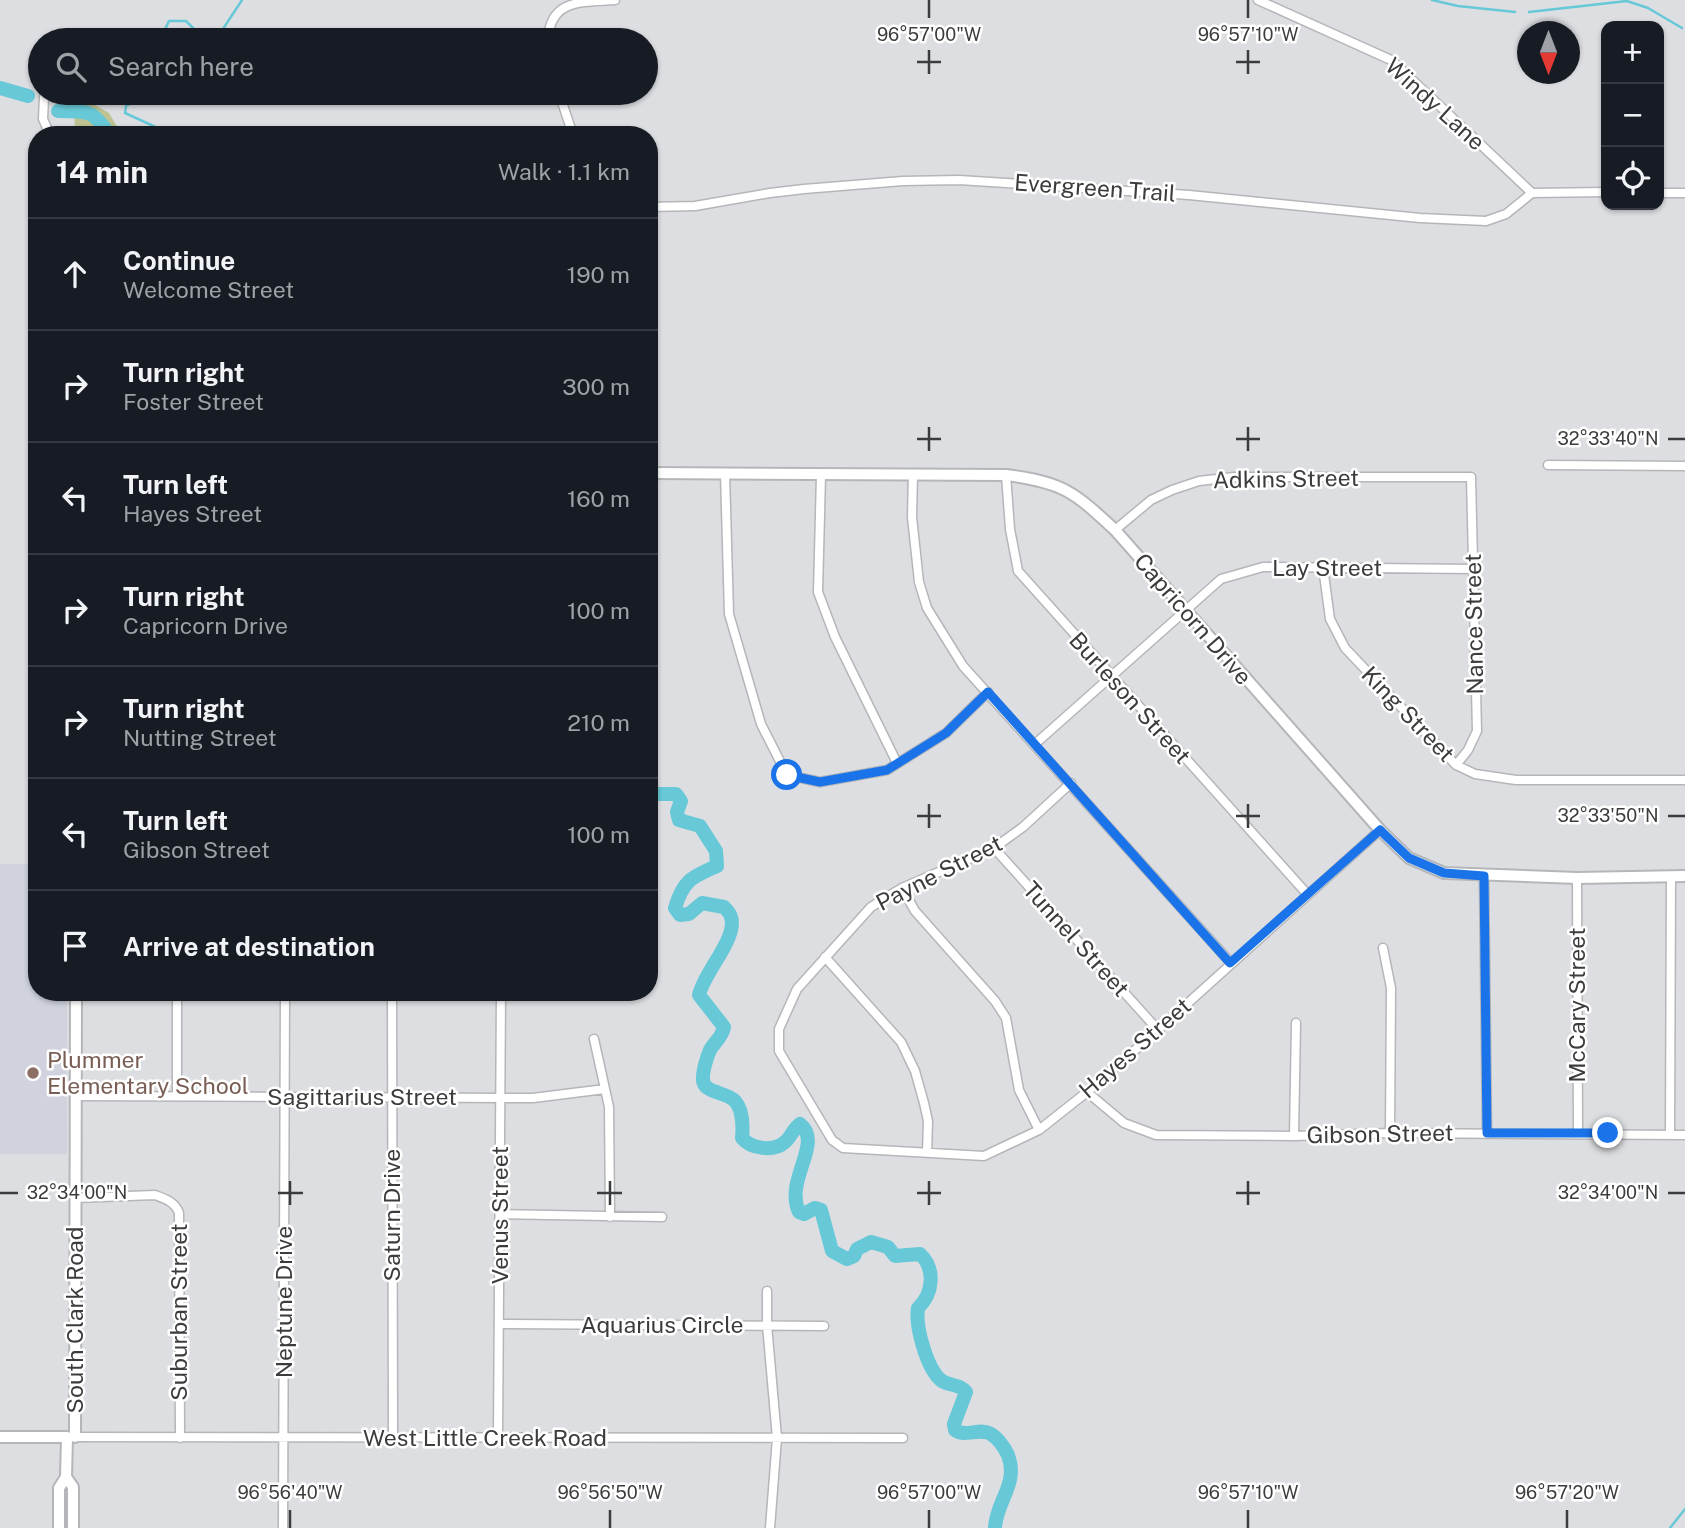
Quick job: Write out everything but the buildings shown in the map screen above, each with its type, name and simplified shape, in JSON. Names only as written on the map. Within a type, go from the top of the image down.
[{"type":"street","points":[[549,28],[555,11],[568,4],[615,0]]},
{"type":"street","name":"Windy Lane","points":[[1258,0],[1391,60],[1532,193]]},
{"type":"street","points":[[44,105],[43,119],[46,126]]},
{"type":"street","points":[[563,105],[570,126]]},
{"type":"street","name":"Evergreen Trail","points":[[658,207],[695,206],[804,189],[903,181],[959,180],[1189,195],[1419,218],[1486,221],[1506,214],[1532,193]]},
{"type":"street","points":[[1532,193],[1601,192]]},
{"type":"street","points":[[1664,193],[1685,193]]},
{"type":"street","points":[[1548,465],[1685,466]]},
{"type":"street","name":"Capricorn Drive","points":[[658,473],[1006,475],[1042,479],[1077,495],[1115,530],[1380,830],[1409,858],[1444,873],[1484,876],[1685,876]]},
{"type":"street","points":[[725,473],[729,614],[761,724],[787,775],[820,782],[887,770],[946,733],[988,692]]},
{"type":"street","points":[[821,475],[818,592],[835,637],[897,763]]},
{"type":"street","points":[[914,475],[912,517],[919,582],[927,608],[964,666],[1230,963]]},
{"type":"street","name":"Burleson Street","points":[[1006,475],[1010,529],[1018,571],[1308,895]]},
{"type":"street","name":"Adkins Street","points":[[1115,530],[1151,500],[1199,481],[1234,477],[1471,477]]},
{"type":"street","name":"Nance Street","points":[[1456,765],[1468,750],[1476,731],[1471,477]]},
{"type":"street","name":"Lay Street","points":[[1035,744],[1221,579],[1263,567],[1473,569]]},
{"type":"street","name":"King Street","points":[[1323,567],[1330,619],[1345,648],[1456,765],[1475,774],[1516,780],[1685,780]]},
{"type":"street","name":"Payne Street","points":[[843,1148],[832,1140],[779,1051],[779,1030],[797,989],[871,906],[902,888],[994,848],[1023,827],[1071,783]]},
{"type":"street","name":"Hayes Street","points":[[843,1148],[984,1156],[1039,1130],[1158,1030],[1380,830]]},
{"type":"street","name":"Tunnel Street","points":[[994,848],[1158,1030]]},
{"type":"street","points":[[1484,876],[1487,1133]]},
{"type":"street","points":[[1670,1135],[1671,876]]},
{"type":"street","name":"McCary Street","points":[[1577,878],[1578,1133]]},
{"type":"street","points":[[902,888],[915,911],[1006,1018],[1019,1090],[1039,1130]]},
{"type":"street","points":[[1383,948],[1391,988],[1390,1133]]},
{"type":"street","points":[[825,957],[901,1042],[915,1070],[924,1103],[928,1121],[927,1153]]},
{"type":"street","name":"South Clark Road","points":[[60,1528],[59,1488],[66,1478],[71,1437],[76,1001]]},
{"type":"street","points":[[177,1001],[177,1096]]},
{"type":"street","name":"Neptune Drive","points":[[284,1528],[285,1001]]},
{"type":"street","name":"Saturn Drive","points":[[392,1001],[393,1438]]},
{"type":"street","name":"Venus Street","points":[[498,1438],[501,1001]]},
{"type":"street","points":[[1294,1136],[1296,1023]]},
{"type":"street","points":[[594,1039],[609,1107],[610,1217]]},
{"type":"street","name":"Sagittarius Street","points":[[76,1096],[500,1097],[565,1096],[604,1089]]},
{"type":"street","name":"Gibson Street","points":[[1087,1092],[1124,1122],[1156,1135],[1685,1135]]},
{"type":"street","name":"Suburban Street","points":[[75,1198],[155,1195],[167,1199],[177,1207],[180,1438]]},
{"type":"street","points":[[500,1214],[662,1217]]},
{"type":"street","points":[[767,1291],[766,1325],[777,1438],[770,1528]]},
{"type":"street","name":"Aquarius Circle","points":[[500,1324],[824,1326]]},
{"type":"street","points":[[0,1437],[71,1437]]},
{"type":"street","name":"West Little Creek Road","points":[[71,1437],[903,1438]]},
{"type":"street","name":"South Clark Road","points":[[66,1478],[73,1487],[73,1528]]},
{"type":"shaded area","name":"Plummer Elementary School","points":[[0,864],[28,864],[28,1001],[67,1001],[67,1154],[0,1154]]},
{"type":"green space","points":[[74,105],[95,105],[109,113],[117,126],[75,126]]},
{"type":"waterway","points":[[224,28],[242,0]]},
{"type":"waterway","points":[[1432,0],[1458,6],[1515,12]]},
{"type":"waterway","points":[[1529,12],[1627,1],[1648,8],[1682,28]]},
{"type":"waterway","points":[[166,28],[169,21],[186,21],[193,28]]},
{"type":"waterway","points":[[0,88],[28,96]]},
{"type":"waterway","points":[[128,105],[125,113],[153,126]]},
{"type":"waterway","points":[[58,111],[88,113],[103,126]]},
{"type":"waterway","points":[[658,794],[676,794],[681,801],[677,812],[679,820],[700,826],[716,851],[717,866],[689,881],[675,908],[680,915],[689,914],[702,903],[724,907],[731,917],[730,935],[699,995],[724,1027],[709,1053],[703,1083],[735,1101],[741,1114],[742,1138],[751,1145],[763,1148],[780,1145],[800,1124],[808,1141],[796,1187],[799,1212],[804,1214],[815,1208],[821,1210],[832,1251],[847,1259],[854,1256],[857,1249],[871,1242],[888,1247],[895,1256],[920,1254],[925,1260],[931,1281],[927,1296],[918,1308],[918,1325],[931,1367],[942,1381],[966,1392],[954,1424],[955,1430],[991,1434],[1001,1443],[1011,1465],[1009,1484],[995,1528]]},
{"type":"waterway","points":[[1670,1528],[1685,1509]]},
{"type":"place","name":"Plummer Elementary School","points":[[33,1073]]},
{"type":"route","points":[[787,775],[820,782],[887,770],[946,733],[988,692],[1230,963],[1380,830],[1409,858],[1444,873],[1484,876],[1487,1133],[1608,1133]]}]
